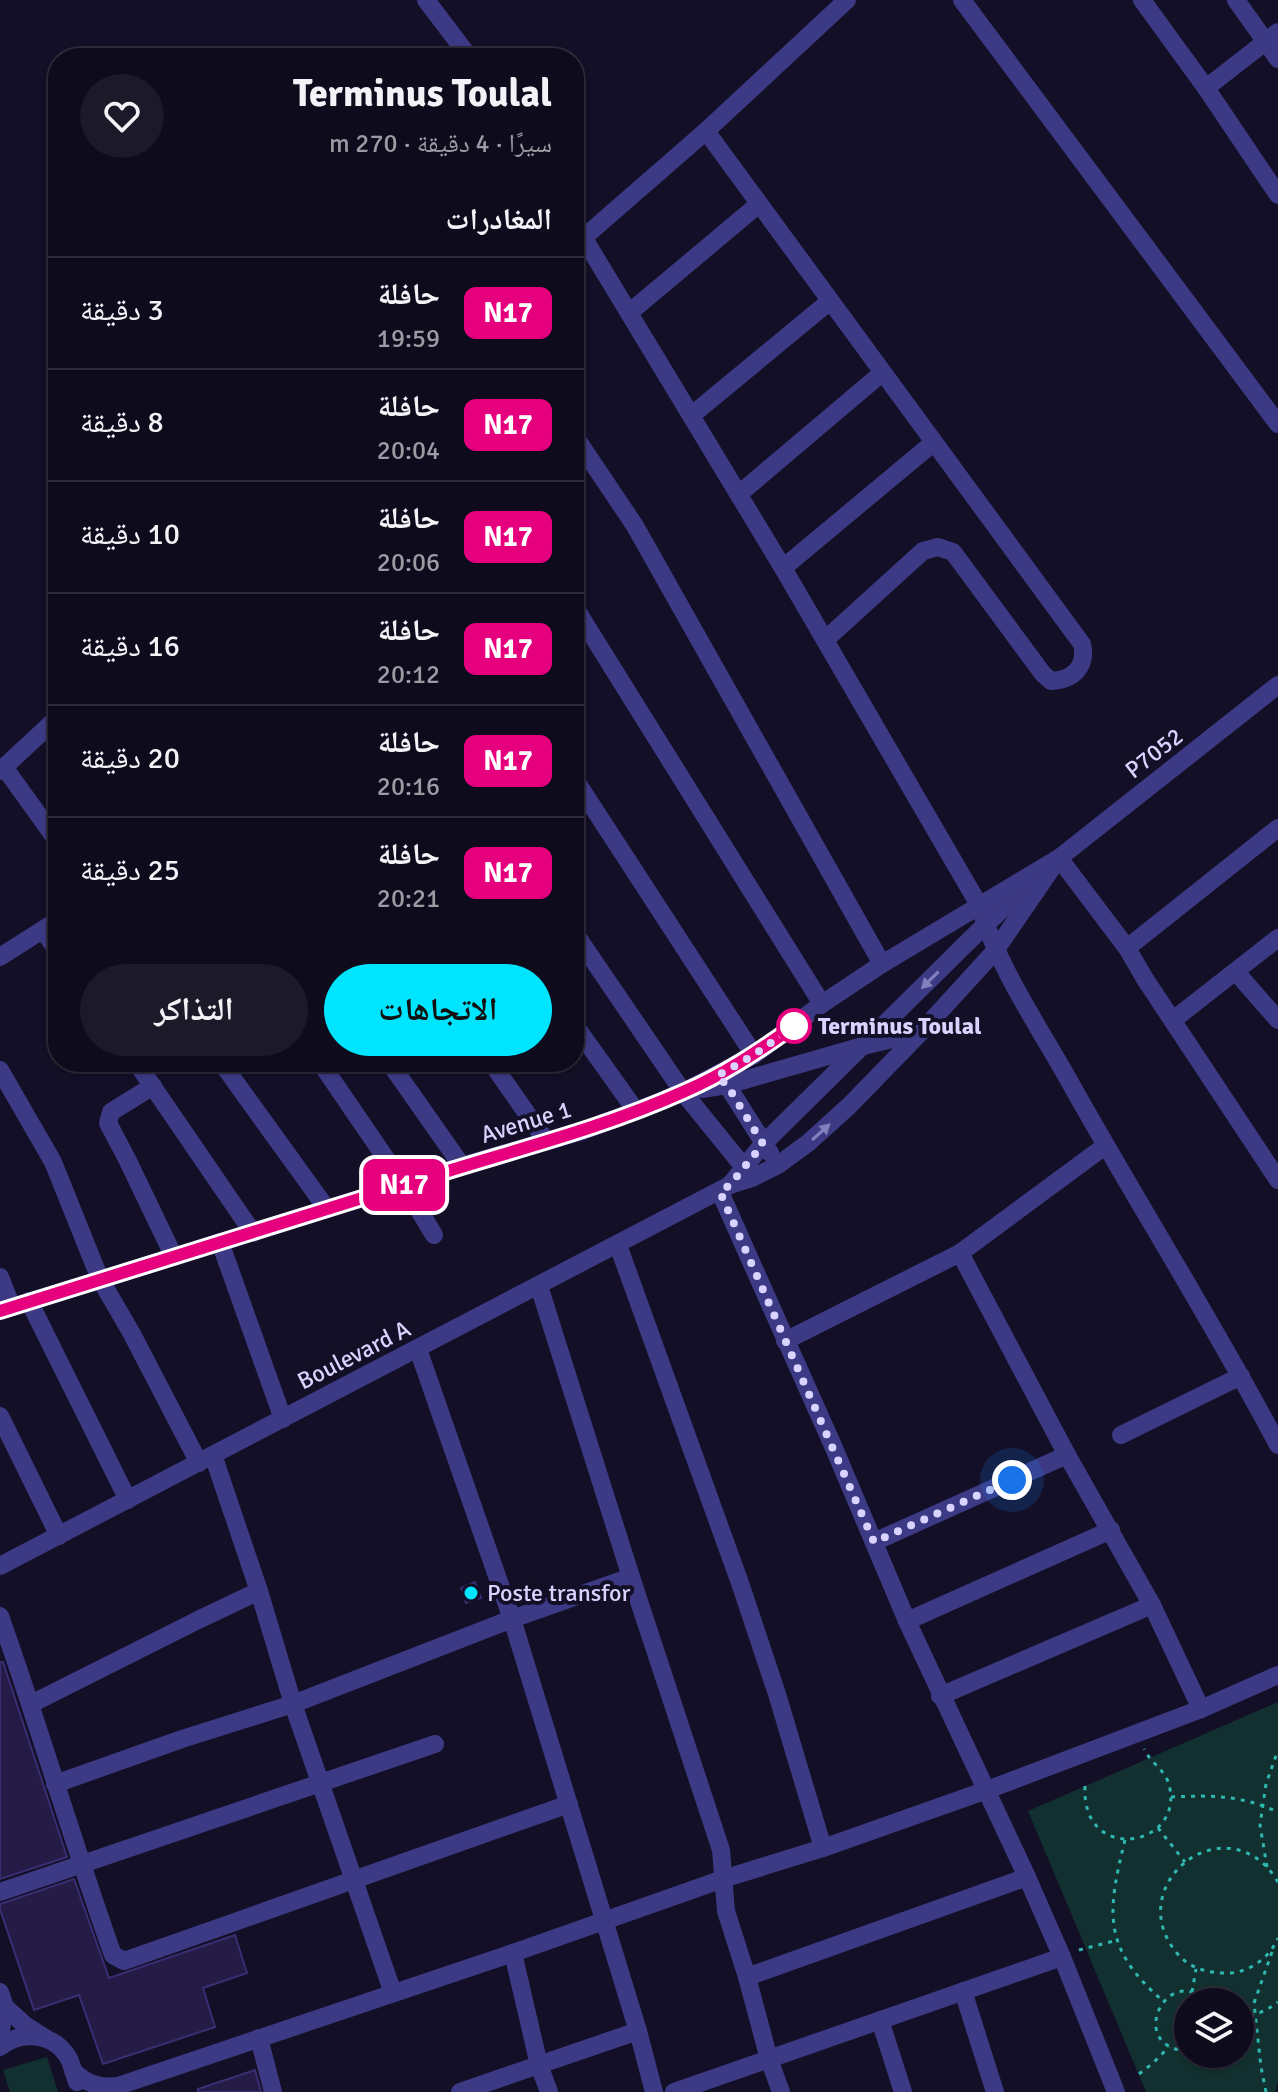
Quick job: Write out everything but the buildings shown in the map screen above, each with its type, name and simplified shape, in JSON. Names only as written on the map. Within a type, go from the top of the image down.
[{"type":"street","points":[[426,0],[462,48]]},
{"type":"street","points":[[584,229],[706,131],[847,0]]},
{"type":"street","points":[[962,0],[1278,424]]},
{"type":"street","points":[[1142,0],[1278,195]]},
{"type":"street","points":[[1236,0],[1272,37],[1278,59]]},
{"type":"street","points":[[1206,88],[1272,37]]},
{"type":"street","points":[[706,131],[1082,644],[1084,656],[1081,667],[1063,680],[1051,681],[953,552],[938,547],[923,551],[825,640]]},
{"type":"street","points":[[630,312],[759,204]]},
{"type":"street","points":[[584,245],[630,312],[692,415],[979,905],[995,951],[1278,1445]]},
{"type":"street","points":[[692,415],[830,301]]},
{"type":"street","points":[[739,494],[882,373]]},
{"type":"street","points":[[783,568],[933,443]]},
{"type":"street","points":[[584,450],[635,526],[882,964]]},
{"type":"street","points":[[584,622],[822,1004]]},
{"type":"street","name":"P7052","points":[[985,925],[1059,858],[1278,685]]},
{"type":"street","points":[[48,726],[2,769],[48,829]]},
{"type":"street","points":[[584,793],[754,1055]]},
{"type":"street","points":[[1127,948],[1278,828]]},
{"type":"street","points":[[1059,858],[1127,948],[1278,1180]]},
{"type":"street","name":"P7052","points":[[979,905],[1059,858]]},
{"type":"street","name":"P7052","points":[[995,951],[1059,858]]},
{"type":"street","points":[[722,1080],[822,1004],[979,905]]},
{"type":"street","points":[[584,947],[683,1092],[747,1172],[763,1144],[985,925]]},
{"type":"street","points":[[0,957],[48,926]]},
{"type":"street","points":[[1173,1020],[1278,938]]},
{"type":"street","name":"Boulevard A","points":[[0,1566],[618,1245],[725,1188],[747,1172],[778,1165],[849,1106],[995,951]]},
{"type":"street","points":[[1236,972],[1278,1020]]},
{"type":"street","points":[[722,1080],[921,1032]]},
{"type":"street","points":[[584,1038],[636,1111]]},
{"type":"street","points":[[0,1070],[53,1162],[100,1279],[206,1459],[259,1591],[293,1704],[393,1993]]},
{"type":"street","points":[[143,1072],[253,1233]]},
{"type":"street","points":[[228,1072],[327,1209]]},
{"type":"street","points":[[327,1072],[404,1185],[434,1235]]},
{"type":"street","points":[[396,1072],[462,1166]]},
{"type":"street","points":[[498,1072],[546,1141]]},
{"type":"street","points":[[722,1080],[778,1165]]},
{"type":"street","name":"Avenue 1","points":[[14,1306],[546,1141],[722,1080]]},
{"type":"street","points":[[153,1086],[111,1112],[108,1123],[174,1257]]},
{"type":"street","points":[[785,1341],[960,1253],[1105,1146]]},
{"type":"street","points":[[725,1188],[785,1341],[940,1696],[1027,1877],[1116,2092]]},
{"type":"street","points":[[220,1242],[283,1419]]},
{"type":"street","points":[[618,1245],[740,1583],[823,1848]]},
{"type":"street","points":[[960,1253],[1067,1455],[1152,1605],[1201,1709]]},
{"type":"street","points":[[0,1277],[128,1500]]},
{"type":"street","points":[[539,1286],[721,1850],[726,1911],[781,2092]]},
{"type":"street","points":[[418,1349],[512,1619],[654,2092]]},
{"type":"street","points":[[1121,1435],[1241,1376]]},
{"type":"street","points":[[0,1416],[59,1536]]},
{"type":"street","points":[[874,1542],[1067,1455]]},
{"type":"street","points":[[907,1621],[1111,1530]]},
{"type":"street","points":[[55,1784],[293,1704],[512,1619],[631,1577]]},
{"type":"street","points":[[31,1704],[259,1591]]},
{"type":"street","points":[[940,1696],[1152,1605]]},
{"type":"street","points":[[0,1616],[113,1955],[124,1961],[569,1804]]},
{"type":"street","points":[[73,2071],[82,2080],[112,2089],[987,1790],[1201,1709],[1278,1675]]},
{"type":"street","points":[[0,1892],[435,1744]]},
{"type":"street","points":[[747,1977],[1027,1877]]},
{"type":"street","points":[[513,1953],[539,2065],[549,2092]]},
{"type":"street","points":[[674,2092],[1062,1957]]},
{"type":"street","points":[[963,1991],[995,2092]]},
{"type":"street","points":[[0,2035],[2,2000]]},
{"type":"street","points":[[2,2000],[25,2025],[60,2047],[68,2058],[80,2092]]},
{"type":"street","points":[[880,2020],[903,2092]]},
{"type":"street","points":[[460,2092],[638,2031]]},
{"type":"street","points":[[0,2047],[20,2037],[48,2039]]},
{"type":"street","points":[[259,2038],[273,2092]]},
{"type":"path","points":[[1085,1786],[1087,1814],[1095,1826],[1106,1834],[1133,1839],[1158,1828],[1170,1805],[1168,1779],[1148,1758],[1137,1734]]},
{"type":"path","points":[[1267,1867],[1260,1825],[1266,1784],[1278,1750]]},
{"type":"path","points":[[1171,1797],[1212,1795],[1240,1798],[1278,1812]]},
{"type":"path","points":[[1158,1828],[1185,1862]]},
{"type":"path","points":[[1125,1839],[1112,1917],[1125,1959],[1133,1973],[1163,2001]]},
{"type":"path","points":[[1274,1947],[1259,1963],[1239,1972],[1218,1974],[1196,1969],[1180,1958],[1168,1942],[1161,1924],[1160,1904],[1165,1885],[1176,1869],[1192,1857],[1210,1850],[1230,1849],[1249,1855],[1267,1867],[1278,1882]]},
{"type":"path","points":[[1254,2003],[1278,1938]]},
{"type":"path","points":[[1062,1957],[1118,1940]]},
{"type":"path","points":[[1193,1988],[1196,1969]]},
{"type":"path","points":[[1174,1994],[1163,2001],[1155,2021],[1161,2039],[1174,2049]]},
{"type":"path","points":[[1266,2092],[1254,2015],[1265,2012],[1278,2002]]},
{"type":"path","points":[[1139,2074],[1169,2047]]},
{"type":"green space","points":[[1278,1702],[1278,2082],[1275,2092],[1146,2092],[1028,1811]]},
{"type":"green space","points":[[47,2057],[58,2092],[10,2092],[3,2070]]},
{"type":"bus line","name":"N17","points":[[0,1311],[582,1131],[717,1076],[754,1055],[794,1026]]},
{"type":"place","name":"Terminus Toulal","points":[[794,1026]]},
{"type":"place","name":"Poste transfor","points":[[471,1593]]},
{"type":"route","points":[[794,1026],[754,1055],[717,1076],[727,1085],[763,1144],[730,1185],[720,1192],[874,1542],[1012,1480]]}]
